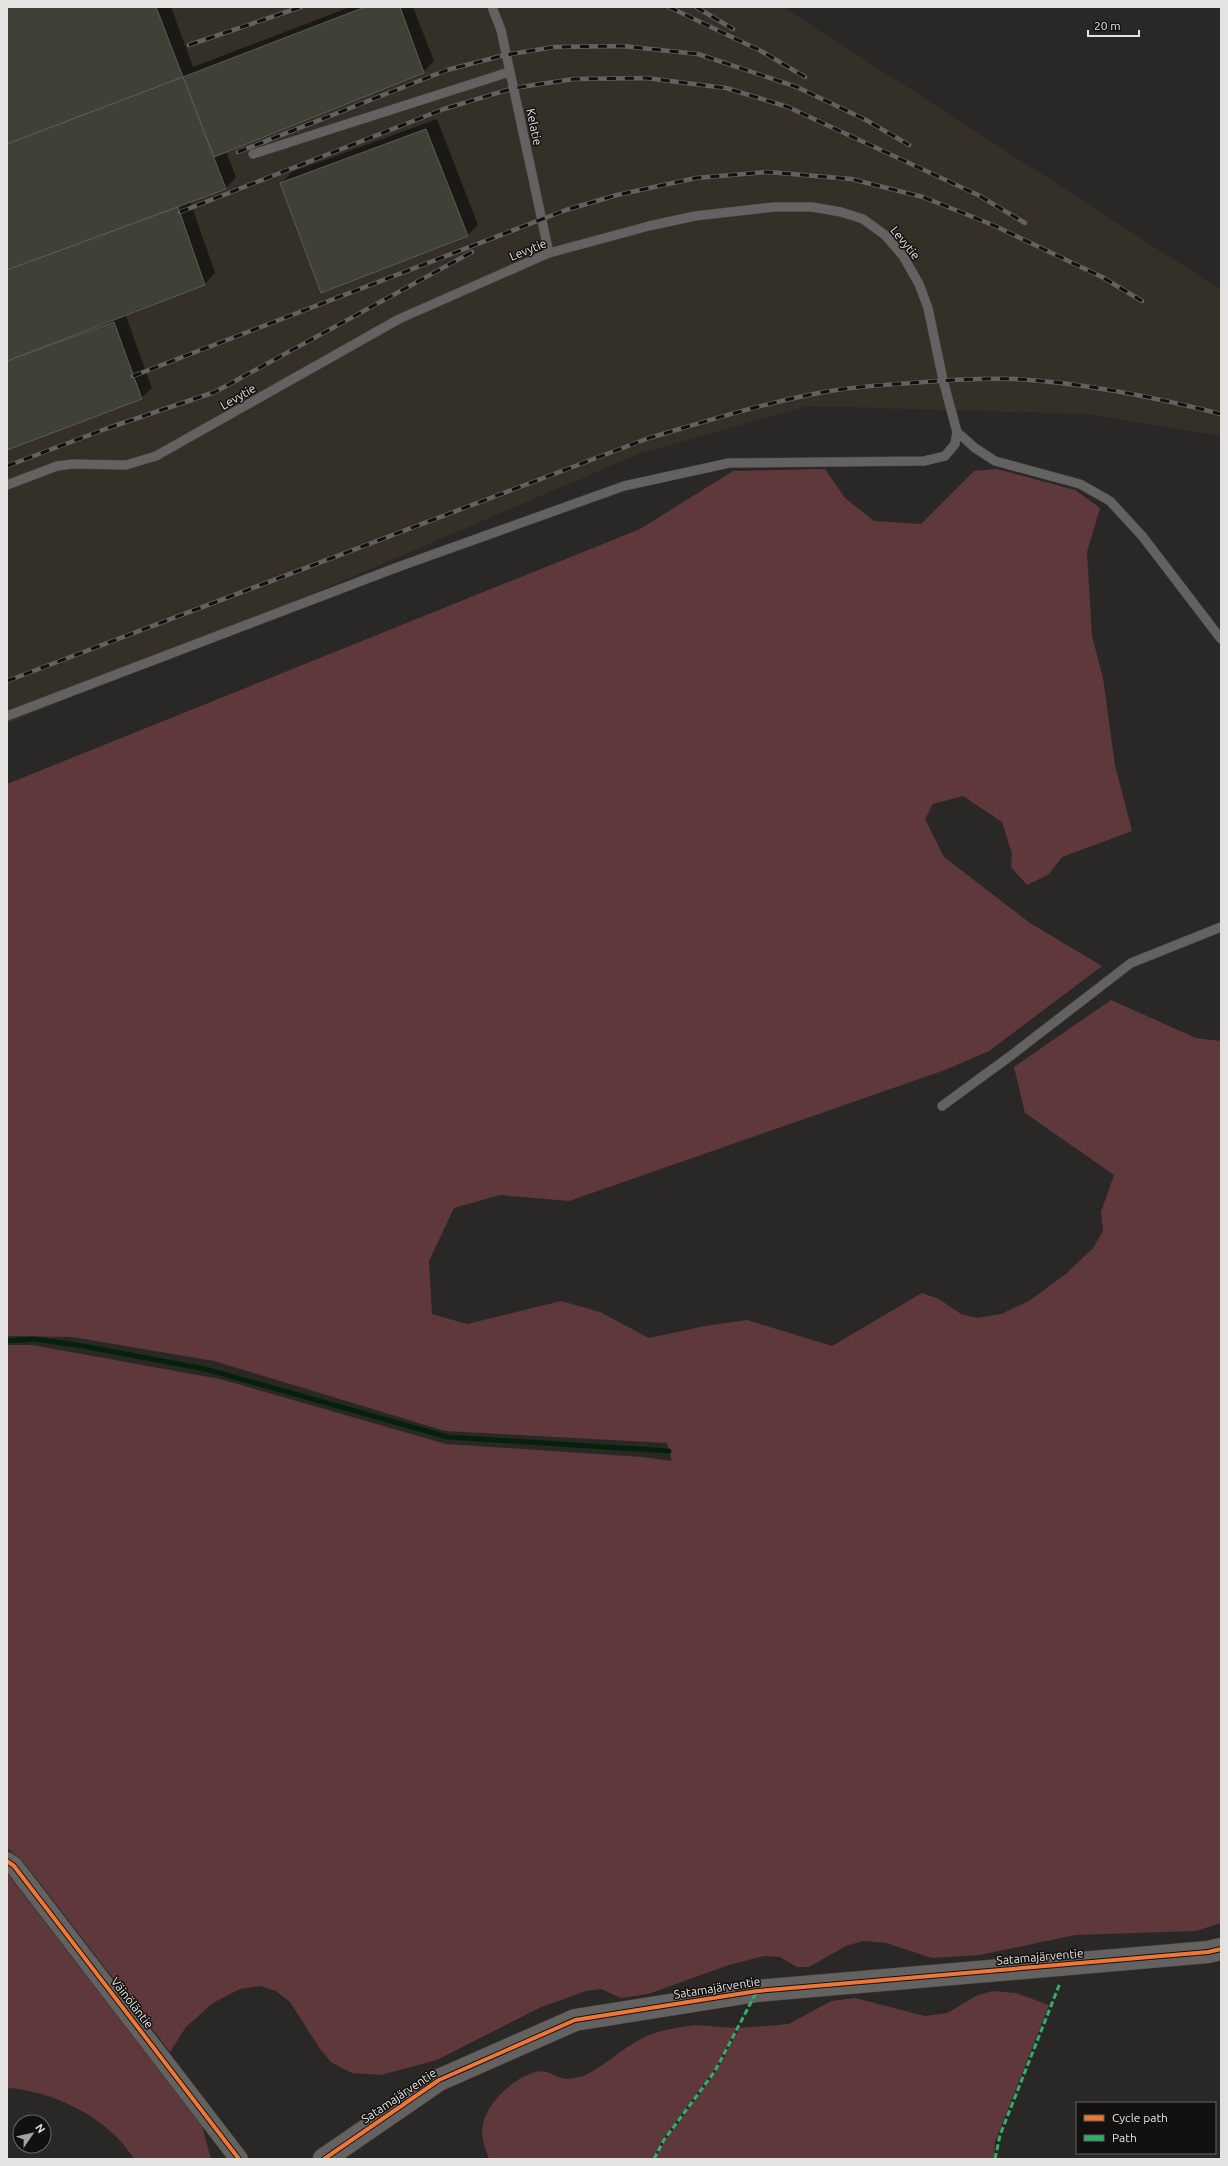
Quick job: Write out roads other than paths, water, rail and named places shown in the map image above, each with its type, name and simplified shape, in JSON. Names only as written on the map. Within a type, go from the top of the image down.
[{"type":"street","name":"Väinöläntie","points":[[7,1861],[24,1878],[239,2159]]},
{"type":"street","name":"Satamajärventie","points":[[324,2159],[439,2080],[575,2020],[757,1991],[1208,1952],[1221,1949]]},
{"type":"lane","name":"Kelatie","points":[[492,7],[501,30],[549,254]]},
{"type":"lane","points":[[253,154],[510,72]]},
{"type":"lane","name":"Levytie","points":[[7,485],[57,466],[73,464],[126,465],[156,456],[399,319],[549,254],[649,226],[688,218],[766,208],[812,207],[841,212],[863,220],[886,235],[903,256],[919,284],[928,308],[943,380],[957,432]]},
{"type":"lane","points":[[957,432],[975,448],[995,461],[1080,484],[1110,501],[1143,536],[1221,639]]},
{"type":"lane","points":[[7,716],[398,567],[624,486],[729,463],[924,461],[945,456],[955,444],[957,432]]},
{"type":"lane","points":[[942,1106],[1009,1057],[1131,963],[1221,927]]},
{"type":"waterway","points":[[7,1341],[33,1339],[77,1345],[205,1369],[448,1437],[669,1451]]},
{"type":"railway","points":[[189,45],[301,7]]},
{"type":"railway","points":[[669,7],[761,51],[805,77]]},
{"type":"railway","points":[[696,7],[733,29]]},
{"type":"railway","points":[[238,152],[447,70],[505,55],[554,47],[622,46],[698,54],[797,87],[866,120],[909,145]]},
{"type":"railway","points":[[180,212],[444,109],[514,88],[574,79],[646,78],[726,88],[788,107],[978,195],[1025,223]]},
{"type":"railway","points":[[133,376],[566,210],[617,195],[696,178],[768,172],[851,179],[923,197],[993,225],[1102,277],[1142,301]]},
{"type":"railway","points":[[7,466],[108,428],[215,392],[472,252]]},
{"type":"railway","points":[[7,681],[649,438],[802,396],[835,390],[878,385],[937,381],[1016,379],[1094,387],[1171,402],[1221,414]]}]
